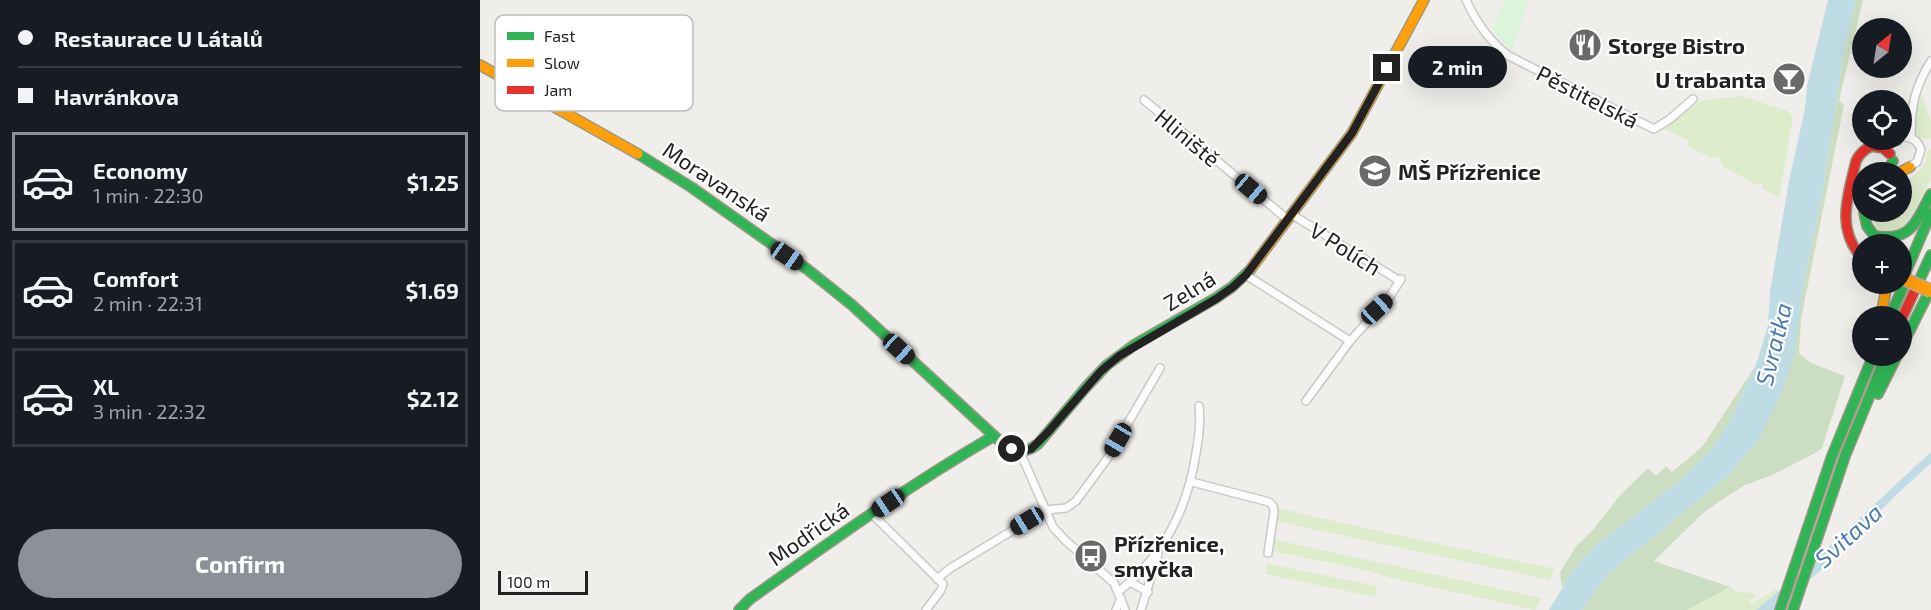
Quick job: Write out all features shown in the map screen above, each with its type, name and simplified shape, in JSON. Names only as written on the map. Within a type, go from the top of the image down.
[{"type":"main road","name":"Zelná","points":[[1020,452],[1038,444],[1101,371],[1119,356],[1216,299],[1246,275],[1352,133],[1424,0]]},
{"type":"main road","name":"Moravanská","points":[[480,65],[495,73]]},
{"type":"main road","name":"Moravanská","points":[[562,111],[641,155],[691,187],[807,269],[852,305],[1004,445],[1020,452]]},
{"type":"main road","points":[[1852,247],[1848,240],[1846,219],[1858,155],[1865,150]]},
{"type":"main road","points":[[1904,234],[1916,224],[1931,194]]},
{"type":"main road","points":[[1912,272],[1931,213]]},
{"type":"main road","points":[[1912,274],[1931,230]]},
{"type":"main road","points":[[1912,277],[1931,255]]},
{"type":"main road","points":[[1912,283],[1929,293],[1912,326]]},
{"type":"main road","points":[[1780,610],[1832,456],[1869,366]]},
{"type":"main road","points":[[1793,610],[1845,456],[1882,366]]},
{"type":"main road","points":[[1845,456],[1892,366]]},
{"type":"main road","name":"Modřická","points":[[739,610],[750,599],[951,460],[994,436]]},
{"type":"street","name":"Pěstitelská","points":[[1466,0],[1491,40],[1509,56],[1654,129],[1670,119],[1693,99]]},
{"type":"street","points":[[1912,109],[1918,84],[1931,61]]},
{"type":"street","name":"Hliniště","points":[[1144,100],[1289,217]]},
{"type":"street","points":[[1912,139],[1919,146],[1921,154],[1917,162],[1912,165]]},
{"type":"street","name":"V Polích","points":[[1289,217],[1401,280],[1388,299],[1350,341],[1306,401]]},
{"type":"street","points":[[1246,275],[1350,341]]},
{"type":"street","points":[[937,579],[949,569],[1046,510],[1066,508],[1076,501],[1107,459],[1161,368]]},
{"type":"street","points":[[1116,610],[1119,595],[1158,552],[1177,520],[1192,483],[1201,427],[1199,406]]},
{"type":"street","points":[[1020,452],[1055,529],[1114,583],[1125,610]]},
{"type":"street","points":[[1192,483],[1269,501],[1274,512],[1268,553]]},
{"type":"street","points":[[872,514],[943,584],[926,610]]},
{"type":"street","points":[[1141,610],[1158,552]]},
{"type":"street","points":[[1130,582],[1148,592]]},
{"type":"green space","points":[[1505,0],[1528,0],[1512,50],[1492,31]]},
{"type":"green space","points":[[1856,0],[1863,0],[1859,18],[1852,18],[1852,46],[1839,100],[1844,105],[1801,319],[1799,353],[1811,363],[1845,376],[1822,448],[1729,495],[1704,512],[1654,561],[1730,587],[1687,610],[1582,610],[1607,575],[1729,475],[1756,445],[1804,281],[1822,196],[1843,56]]},
{"type":"green space","points":[[1741,96],[1788,111],[1793,117],[1779,198],[1762,188],[1762,184],[1755,184],[1722,166],[1720,157],[1711,158],[1688,146],[1689,141],[1664,129],[1699,102]]},
{"type":"green space","points":[[1922,96],[1931,123],[1931,138],[1926,139],[1919,137],[1914,122],[1915,110]]},
{"type":"green space","points":[[1931,148],[1931,180],[1912,214],[1912,177],[1925,162],[1928,150]]},
{"type":"green space","points":[[1907,222],[1896,231],[1878,229],[1875,223]]},
{"type":"green space","points":[[1756,365],[1730,420],[1715,445],[1683,478],[1596,545],[1573,570],[1562,588],[1560,572],[1577,545],[1592,531],[1622,493],[1648,468],[1656,476],[1666,466],[1672,472],[1702,447]]},
{"type":"green space","points":[[1276,507],[1555,569],[1550,580],[1275,521]]},
{"type":"green space","points":[[1272,539],[1542,598],[1535,610],[1347,566],[1271,551]]},
{"type":"green space","points":[[1267,561],[1269,564],[1377,586],[1375,597],[1265,574]]},
{"type":"green space","points":[[1730,587],[1735,589],[1736,594],[1739,591],[1750,592],[1757,597],[1749,600],[1752,604],[1778,588],[1777,592],[1756,610],[1687,610]]},
{"type":"water","name":"Svratka","points":[[1828,0],[1856,0],[1843,56],[1822,196],[1804,281],[1794,356],[1783,390],[1756,445],[1729,475],[1607,575],[1582,610],[1549,610],[1573,570],[1596,545],[1683,478],[1715,445],[1730,420],[1756,365],[1768,325],[1770,292],[1789,181],[1805,109],[1807,86]]},
{"type":"water","name":"Svitava","points":[[1931,452],[1931,463],[1821,570],[1774,610],[1756,610],[1800,573]]},
{"type":"traffic: fast","points":[[638,154],[691,187],[807,269],[852,305],[1004,445],[1018,450],[1025,451],[1038,444],[1107,365],[1134,345],[1216,298],[1250,270]]},
{"type":"traffic: fast","points":[[1902,234],[1911,228],[1931,194]]},
{"type":"traffic: fast","points":[[1912,258],[1931,213]]},
{"type":"traffic: fast","points":[[1866,222],[1873,234]]},
{"type":"traffic: fast","points":[[1919,281],[1931,255]]},
{"type":"traffic: fast","points":[[1895,306],[1900,294]]},
{"type":"traffic: fast","points":[[1912,326],[1927,296]]},
{"type":"traffic: fast","points":[[1780,610],[1832,456],[1869,366]]},
{"type":"traffic: fast","points":[[1793,610],[1845,456],[1882,366]]},
{"type":"traffic: fast","points":[[1878,394],[1892,366]]},
{"type":"traffic: fast","points":[[739,610],[750,599],[870,514],[994,436]]},
{"type":"traffic: slow","points":[[1250,270],[1352,133],[1424,0]]},
{"type":"traffic: slow","points":[[480,65],[495,73]]},
{"type":"traffic: slow","points":[[562,111],[638,154]]},
{"type":"traffic: slow","points":[[1912,282],[1931,291]]},
{"type":"traffic: slow","points":[[1883,306],[1885,294]]},
{"type":"traffic: jam","points":[[1852,243],[1846,224],[1847,199],[1856,161],[1865,150]]},
{"type":"traffic: jam","points":[[1885,150],[1890,154]]},
{"type":"traffic: jam","points":[[1908,306],[1915,290]]},
{"type":"place","name":"Storge Bistro","points":[[1585,45]]},
{"type":"place","name":"U trabanta","points":[[1789,79]]},
{"type":"place","name":"MŠ Přízřenice","points":[[1375,171]]},
{"type":"place","name":"Přízřenice, smyčka","points":[[1091,556]]},
{"type":"route","points":[[1012,449],[1020,452],[1027,451],[1038,444],[1101,371],[1119,356],[1216,299],[1246,275],[1352,133],[1387,68]]}]
